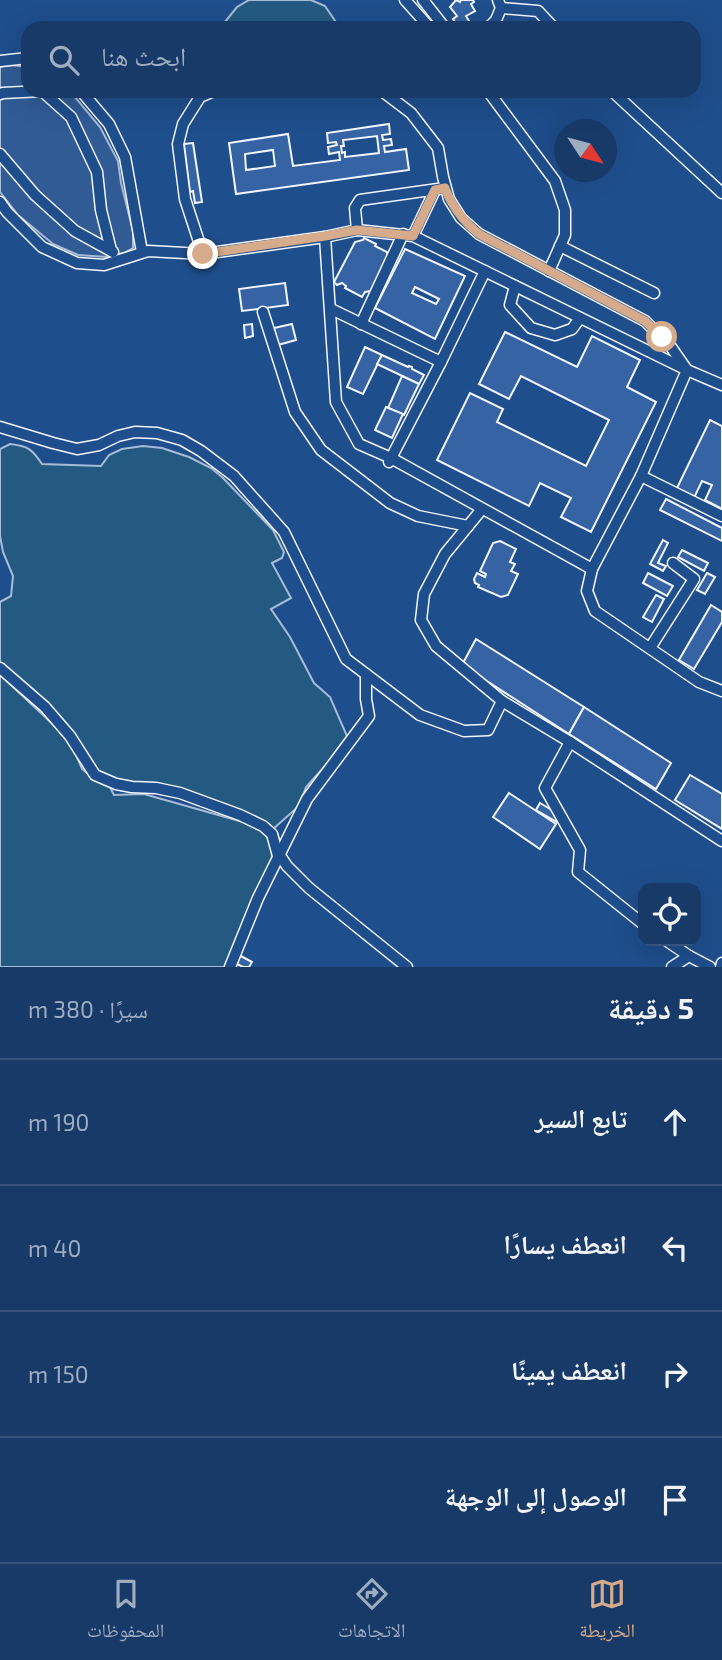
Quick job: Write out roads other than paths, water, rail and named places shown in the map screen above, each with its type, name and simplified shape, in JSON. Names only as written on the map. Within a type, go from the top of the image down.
[{"type":"street","points":[[423,0],[440,21]]},
{"type":"street","points":[[409,1],[425,21]]},
{"type":"street","points":[[495,21],[499,4],[538,11],[547,21]]},
{"type":"street","points":[[0,61],[21,59]]},
{"type":"street","points":[[0,94],[21,92]]},
{"type":"street","points":[[50,98],[71,117],[97,172],[101,210],[111,250]]},
{"type":"street","points":[[87,98],[109,124],[125,157],[142,252]]},
{"type":"street","points":[[199,98],[183,124],[178,144],[185,199],[203,254]]},
{"type":"street","points":[[361,324],[408,235],[440,189],[438,148],[411,113],[391,98]]},
{"type":"street","points":[[493,98],[555,181],[565,210],[565,235],[549,271]]},
{"type":"street","points":[[620,98],[722,193]]},
{"type":"street","points":[[0,154],[35,195],[75,231],[111,250],[120,259]]},
{"type":"street","points":[[357,230],[355,208],[360,200],[440,189]]},
{"type":"street","points":[[440,189],[461,218],[479,234],[645,321],[671,347],[687,370]]},
{"type":"street","points":[[0,202],[42,247],[77,263],[104,265],[148,251],[203,254],[357,230],[408,235],[722,385]]},
{"type":"street","points":[[325,236],[337,402],[359,444],[592,569]]},
{"type":"street","points":[[560,246],[654,292]]},
{"type":"street","points":[[390,460],[485,271]]},
{"type":"street","points":[[515,286],[510,305],[531,328],[555,335],[572,329],[580,317]]},
{"type":"street","points":[[331,309],[441,362]]},
{"type":"street","points":[[263,312],[295,412],[321,450],[390,503],[418,516],[468,526]]},
{"type":"street","points":[[687,370],[640,476],[592,569],[587,591],[596,611],[699,682],[722,691]]},
{"type":"street","points":[[0,427],[77,449],[99,445],[135,432],[157,433],[182,440],[234,476],[284,532],[346,659],[420,715],[464,731],[488,730],[502,701]]},
{"type":"street","points":[[640,476],[722,516]]},
{"type":"street","points":[[482,509],[445,554],[424,594],[421,620],[436,646],[502,701],[722,841]]},
{"type":"street","points":[[650,648],[694,579],[673,563]]},
{"type":"street","points":[[0,668],[45,706],[95,775],[116,784],[180,793],[262,826],[272,834],[279,855],[287,866],[320,898],[407,967]]},
{"type":"street","points":[[230,967],[258,898],[307,799],[369,716],[366,674]]},
{"type":"street","points":[[570,742],[545,789],[580,850],[578,872],[638,920]]},
{"type":"street","points":[[674,946],[710,967]]},
{"type":"street","points":[[672,967],[689,956]]}]
